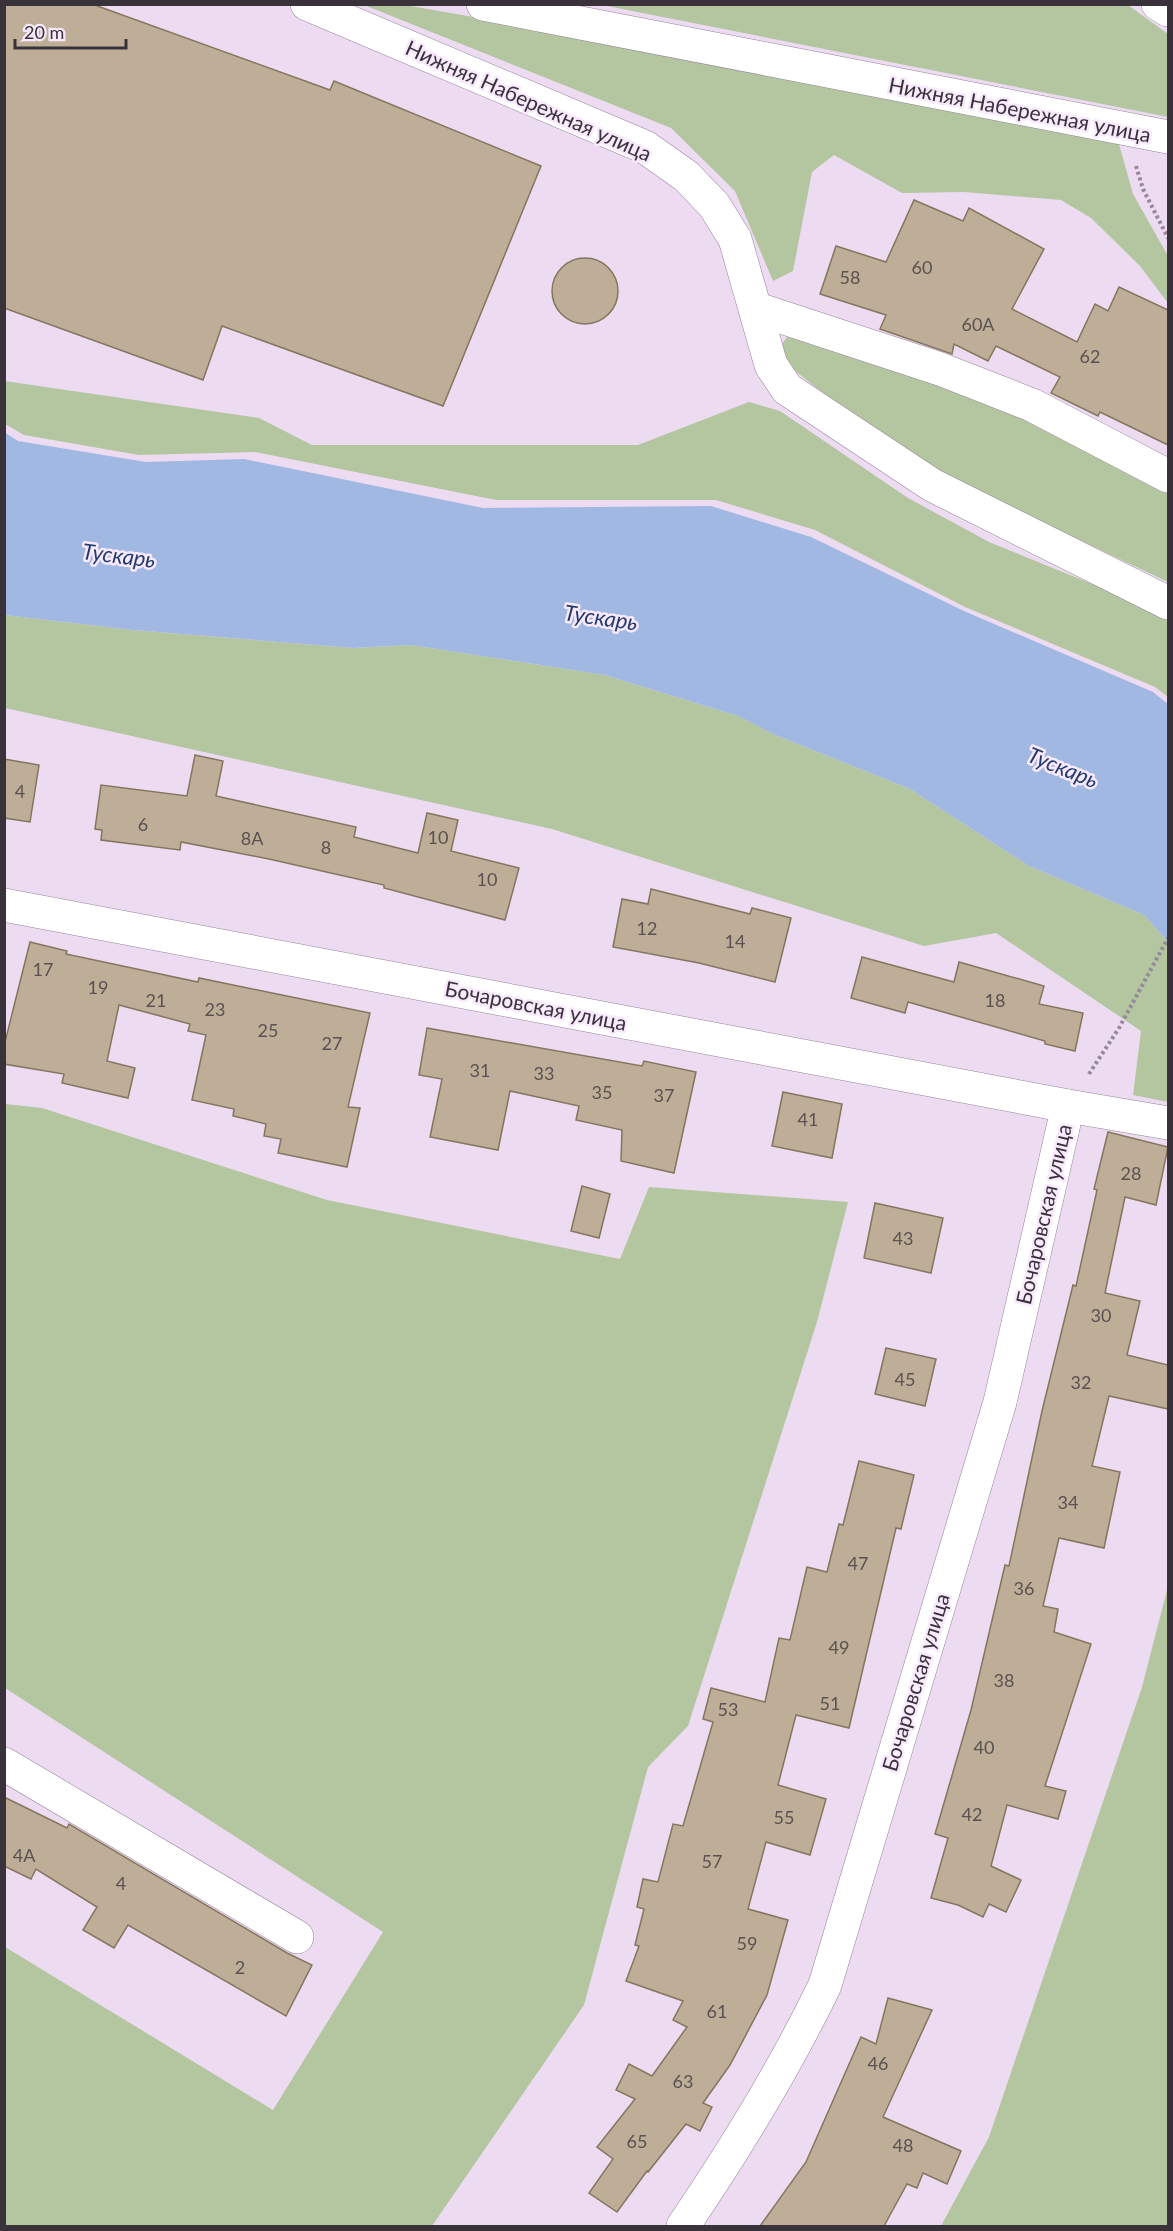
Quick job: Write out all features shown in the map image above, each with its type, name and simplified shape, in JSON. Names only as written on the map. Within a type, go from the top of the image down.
[{"type":"street","name":"Нижняя Набережная улица","points":[[307,4],[645,147],[686,176],[714,206],[735,239],[757,309],[771,365],[787,389],[932,485],[1168,603]]},
{"type":"street","name":"Нижняя Набережная улица","points":[[483,4],[1168,137]]},
{"type":"street","points":[[1158,4],[1168,10]]},
{"type":"street","points":[[757,309],[940,369],[1032,405],[1168,476]]},
{"type":"street","name":"Бочаровская улица","points":[[4,906],[1168,1123]]},
{"type":"street","name":"Бочаровская улица","points":[[683,2226],[743,2137],[790,2056],[825,1984],[1000,1402],[1068,1106]]},
{"type":"street","points":[[4,1764],[297,1937]]},
{"type":"path","points":[[1129,130],[1137,172],[1168,238]]},
{"type":"path","points":[[1068,1106],[1119,1028],[1168,938]]},
{"type":"green space","points":[[364,5],[405,5],[704,58],[1119,144],[1133,194],[1168,256],[1168,303],[1140,266],[1091,218],[1061,200],[964,192],[902,193],[834,155],[812,172],[793,271],[773,281],[735,191],[671,128]]},
{"type":"green space","points":[[602,5],[1128,5],[1168,34],[1168,117]]},
{"type":"green space","points":[[790,333],[936,382],[1032,423],[1168,489],[1168,582],[940,474],[860,422],[789,366],[782,344]]},
{"type":"green space","points":[[4,381],[259,418],[312,445],[638,445],[749,402],[780,411],[908,498],[989,542],[1168,615],[1168,697],[1155,687],[965,607],[815,530],[716,500],[496,500],[255,452],[139,455],[24,435],[5,424]]},
{"type":"green space","points":[[5,615],[133,630],[353,648],[411,645],[605,675],[738,716],[773,734],[910,789],[1029,866],[1144,915],[1168,942],[1168,1102],[1133,1095],[1141,1031],[996,933],[924,946],[552,829],[5,708]]},
{"type":"green space","points":[[5,1104],[42,1108],[327,1200],[620,1259],[649,1187],[848,1202],[817,1322],[688,1726],[648,1767],[584,2005],[432,2226],[5,2226],[5,1947],[273,2110],[383,1932],[5,1688]]},
{"type":"green space","points":[[1168,1586],[1168,2226],[941,2226],[989,2137],[1142,1687]]},
{"type":"water","name":"Тускарь","points":[[4,432],[18,441],[146,462],[244,459],[483,508],[711,506],[811,537],[964,611],[1153,692],[1168,704],[1168,942],[1144,915],[1029,866],[910,789],[773,734],[738,716],[605,675],[411,645],[353,648],[133,630],[5,615]]},
{"type":"building","points":[[4,4],[92,4],[330,90],[334,81],[541,166],[443,406],[222,326],[203,380],[4,308]]},
{"type":"building","points":[[914,200],[963,221],[969,208],[1044,249],[1012,309],[1077,342],[1095,304],[1108,311],[1119,287],[1168,310],[1168,445],[1100,412],[1098,416],[1051,393],[1060,377],[996,346],[988,361],[954,344],[952,354],[880,329],[886,315],[820,294],[836,246],[886,262]]},
{"type":"building","points":[[591,258],[609,267],[616,278],[618,291],[616,304],[609,315],[598,322],[579,324],[561,315],[554,304],[552,285],[561,267],[572,260]]},
{"type":"building","points":[[195,755],[223,761],[216,796],[356,827],[354,837],[418,853],[427,813],[458,820],[451,851],[519,868],[505,920],[384,888],[384,885],[269,859],[181,842],[180,850],[101,840],[102,830],[95,829],[101,785],[187,796]]},
{"type":"building","points":[[4,759],[39,765],[30,822],[4,818]]},
{"type":"building","points":[[651,889],[750,914],[752,908],[791,918],[775,982],[699,963],[613,947],[622,899],[648,904]]},
{"type":"building","points":[[30,942],[67,951],[66,954],[198,982],[199,978],[370,1013],[348,1107],[360,1108],[347,1167],[278,1153],[281,1139],[264,1136],[266,1124],[233,1116],[234,1109],[192,1100],[206,1035],[188,1031],[190,1024],[119,1005],[107,1061],[135,1068],[128,1098],[62,1083],[64,1074],[4,1064],[4,1046]]},
{"type":"building","points":[[862,957],[954,982],[959,962],[1044,986],[1039,1004],[1083,1013],[1075,1051],[908,1002],[905,1013],[851,998]]},
{"type":"building","points":[[427,1028],[642,1066],[644,1061],[696,1072],[674,1173],[621,1161],[622,1130],[576,1120],[579,1106],[510,1091],[498,1150],[430,1137],[442,1079],[419,1075]]},
{"type":"building","points":[[783,1092],[842,1104],[832,1158],[772,1146]]},
{"type":"building","points":[[1108,1132],[1168,1147],[1156,1205],[1125,1197],[1105,1293],[1140,1301],[1127,1355],[1168,1365],[1168,1409],[1109,1396],[1092,1466],[1120,1472],[1104,1548],[1059,1538],[1043,1606],[1058,1609],[1054,1632],[1091,1644],[1045,1786],[1066,1791],[1058,1819],[1007,1805],[991,1866],[1021,1880],[1006,1912],[989,1904],[983,1917],[958,1905],[931,1898],[948,1838],[935,1834],[971,1710],[1005,1565],[1009,1566],[1042,1411],[1073,1285],[1076,1286],[1097,1190],[1094,1189]]},
{"type":"building","points":[[582,1186],[610,1194],[599,1238],[571,1231]]},
{"type":"building","points":[[875,1203],[943,1218],[931,1273],[864,1258]]},
{"type":"building","points":[[886,1348],[936,1359],[925,1406],[875,1394]]},
{"type":"building","points":[[859,1461],[914,1475],[901,1529],[896,1528],[849,1728],[796,1715],[778,1785],[826,1799],[810,1855],[766,1842],[748,1909],[788,1920],[767,1995],[730,2065],[703,2103],[712,2107],[700,2131],[686,2124],[617,2212],[589,2193],[613,2159],[597,2147],[635,2099],[616,2090],[629,2064],[652,2076],[687,2027],[673,2020],[683,2001],[626,1981],[639,1946],[635,1945],[644,1909],[637,1907],[643,1879],[658,1882],[673,1824],[683,1826],[713,1722],[703,1719],[711,1688],[765,1702],[779,1638],[790,1640],[807,1567],[827,1572],[839,1524],[843,1525]]},
{"type":"building","points":[[4,1797],[67,1828],[69,1824],[287,1953],[312,1965],[286,2016],[128,1925],[114,1948],[83,1930],[97,1907],[36,1869],[31,1879],[4,1866]]},
{"type":"building","points":[[888,1998],[932,2010],[883,2117],[961,2151],[947,2184],[923,2173],[917,2188],[907,2184],[884,2226],[760,2226],[806,2162],[861,2037],[876,2044]]}]
